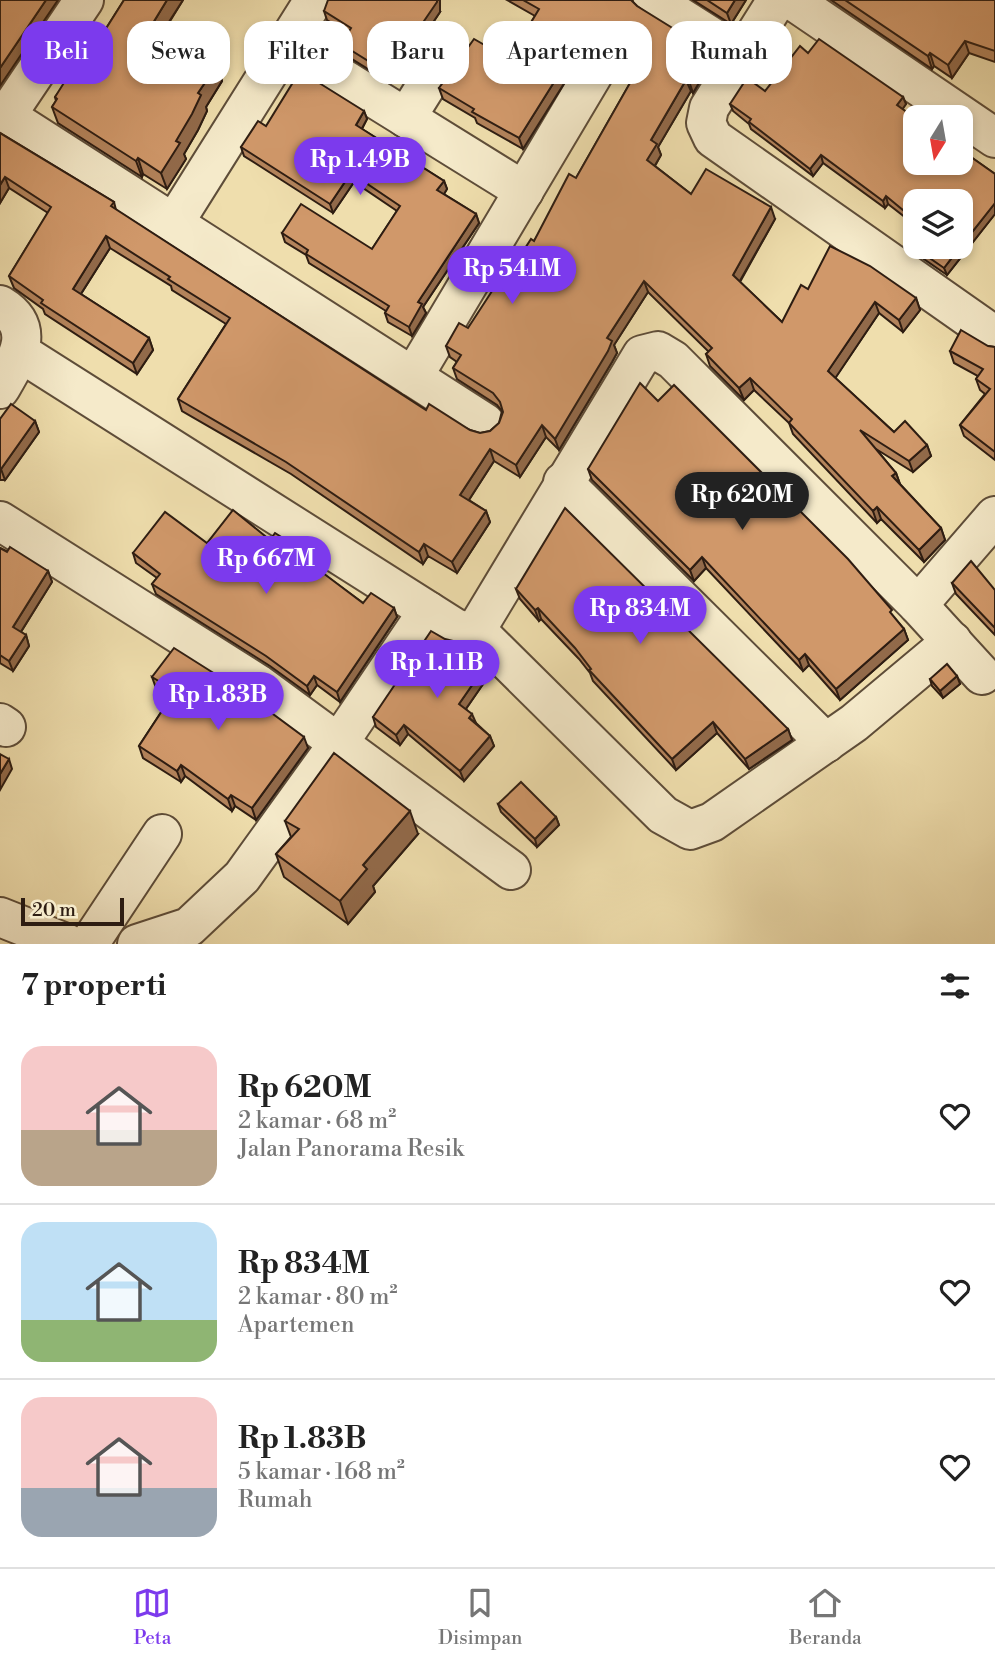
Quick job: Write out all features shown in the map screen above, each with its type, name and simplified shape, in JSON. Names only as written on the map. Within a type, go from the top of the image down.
[{"type":"street","points":[[84,0],[3,114],[485,423]]},
{"type":"street","points":[[301,21],[314,0]]},
{"type":"street","points":[[653,0],[686,21]]},
{"type":"street","points":[[777,0],[709,107],[706,123],[713,138],[995,336]]},
{"type":"street","points":[[792,0],[995,138]]},
{"type":"street","points":[[174,223],[262,84]]},
{"type":"street","points":[[351,84],[524,191]]},
{"type":"street","points":[[406,118],[427,84]]},
{"type":"street","points":[[413,377],[587,84]]},
{"type":"street","points":[[0,305],[11,312],[18,323],[21,353],[0,389]]},
{"type":"street","points":[[21,353],[455,628],[467,632],[476,629],[642,355],[659,351],[673,360],[918,605],[982,675]]},
{"type":"street","points":[[563,482],[826,743]]},
{"type":"street","points":[[918,605],[995,516]]},
{"type":"street","points":[[0,521],[258,684],[340,741],[511,870]]},
{"type":"street","points":[[137,944],[189,927],[242,877],[340,741],[428,611]]},
{"type":"street","points":[[476,629],[663,815],[681,828],[698,829],[826,743],[893,693],[952,641]]},
{"type":"street","points":[[89,944],[162,834]]},
{"type":"street","points":[[0,917],[68,944]]},
{"type":"building","points":[[0,0],[46,0],[32,21],[21,21],[21,37],[0,68]]},
{"type":"building","points":[[124,0],[167,0],[154,21],[127,21],[127,84],[204,84],[198,93],[201,95],[192,114],[176,141],[180,143],[161,173],[138,158],[136,161],[52,107],[63,84],[113,84],[113,21],[111,21]]},
{"type":"building","points":[[328,0],[437,0],[424,21],[367,21],[367,60],[353,51],[353,21],[340,21],[324,11]]},
{"type":"building","points":[[523,0],[631,0],[666,24],[666,84],[684,84],[651,140],[657,144],[647,160],[691,194],[706,169],[771,207],[733,275],[782,322],[801,285],[808,289],[830,246],[870,266],[916,298],[899,320],[875,302],[828,371],[894,432],[905,421],[927,445],[909,461],[860,430],[896,473],[892,476],[941,528],[919,550],[877,507],[873,511],[789,423],[792,419],[750,378],[739,388],[706,354],[712,348],[644,281],[607,338],[612,341],[608,351],[555,439],[542,425],[516,465],[490,449],[460,495],[486,511],[452,562],[424,544],[419,552],[286,462],[178,399],[230,318],[168,279],[170,277],[106,236],[73,289],[149,338],[133,363],[41,303],[43,300],[9,276],[51,207],[5,177],[0,185],[0,133],[114,202],[111,206],[426,410],[429,404],[470,430],[480,433],[490,431],[499,423],[503,412],[500,402],[493,393],[453,368],[461,355],[446,346],[459,323],[468,328],[509,265],[513,267],[531,239],[534,241],[569,174],[576,178],[629,84],[652,84],[652,21],[532,21],[539,9]]},
{"type":"building","points":[[707,0],[735,0],[727,13]]},
{"type":"building","points":[[845,0],[995,0],[995,51],[965,41],[948,65],[930,53],[928,56]]},
{"type":"building","points":[[474,39],[483,44],[483,84],[553,84],[519,138],[472,112],[474,109],[439,88],[442,84],[469,84],[469,46]]},
{"type":"building","points":[[819,39],[903,97],[897,105],[903,109],[903,175],[973,175],[973,158],[995,174],[995,203],[973,231],[973,189],[903,189],[903,210],[886,196],[883,201],[821,155],[810,169],[730,104],[743,84],[755,84],[765,91],[770,84],[792,84],[792,56],[800,46],[808,53]]},
{"type":"building","points":[[292,84],[321,84],[364,111],[356,125],[444,181],[437,190],[476,214],[418,302],[422,304],[409,327],[385,313],[389,306],[306,254],[308,250],[282,233],[301,204],[372,249],[400,206],[351,173],[330,204],[241,147],[258,121],[266,126]]},
{"type":"building","points":[[931,259],[951,259],[944,268]]},
{"type":"building","points":[[961,330],[988,346],[995,347],[995,452],[960,425],[990,389],[976,379],[983,369],[950,351]]},
{"type":"building","points":[[640,383],[658,401],[674,385],[848,559],[892,610],[890,612],[904,629],[836,689],[805,654],[799,660],[702,557],[690,570],[588,469]]},
{"type":"building","points":[[11,404],[35,421],[0,469],[0,419]]},
{"type":"building","points":[[565,508],[788,729],[745,759],[713,722],[672,759],[589,670],[591,669],[575,648],[538,608],[535,610],[516,589]]},
{"type":"building","points":[[233,510],[270,540],[275,533],[299,548],[315,560],[311,564],[363,603],[371,593],[394,608],[337,692],[314,676],[307,686],[266,656],[152,584],[160,574],[133,553],[165,512],[207,543]]},
{"type":"building","points":[[10,547],[48,571],[13,627],[26,635],[9,661],[0,655],[0,548],[7,552]]},
{"type":"building","points":[[971,561],[995,590],[995,628],[952,583]]},
{"type":"building","points":[[431,631],[445,639],[465,644],[486,665],[459,704],[472,714],[469,718],[490,736],[460,771],[404,725],[396,735],[373,717]]},
{"type":"building","points":[[174,648],[242,691],[304,737],[252,808],[231,795],[228,799],[181,765],[177,771],[139,746],[175,691],[152,677]]},
{"type":"building","points":[[947,664],[957,676],[940,691],[930,679]]},
{"type":"building","points":[[334,753],[410,811],[363,865],[367,869],[340,901],[276,854],[299,829],[285,821]]},
{"type":"building","points":[[0,754],[9,759],[0,774]]},
{"type":"building","points":[[521,782],[556,817],[535,839],[498,804]]}]
